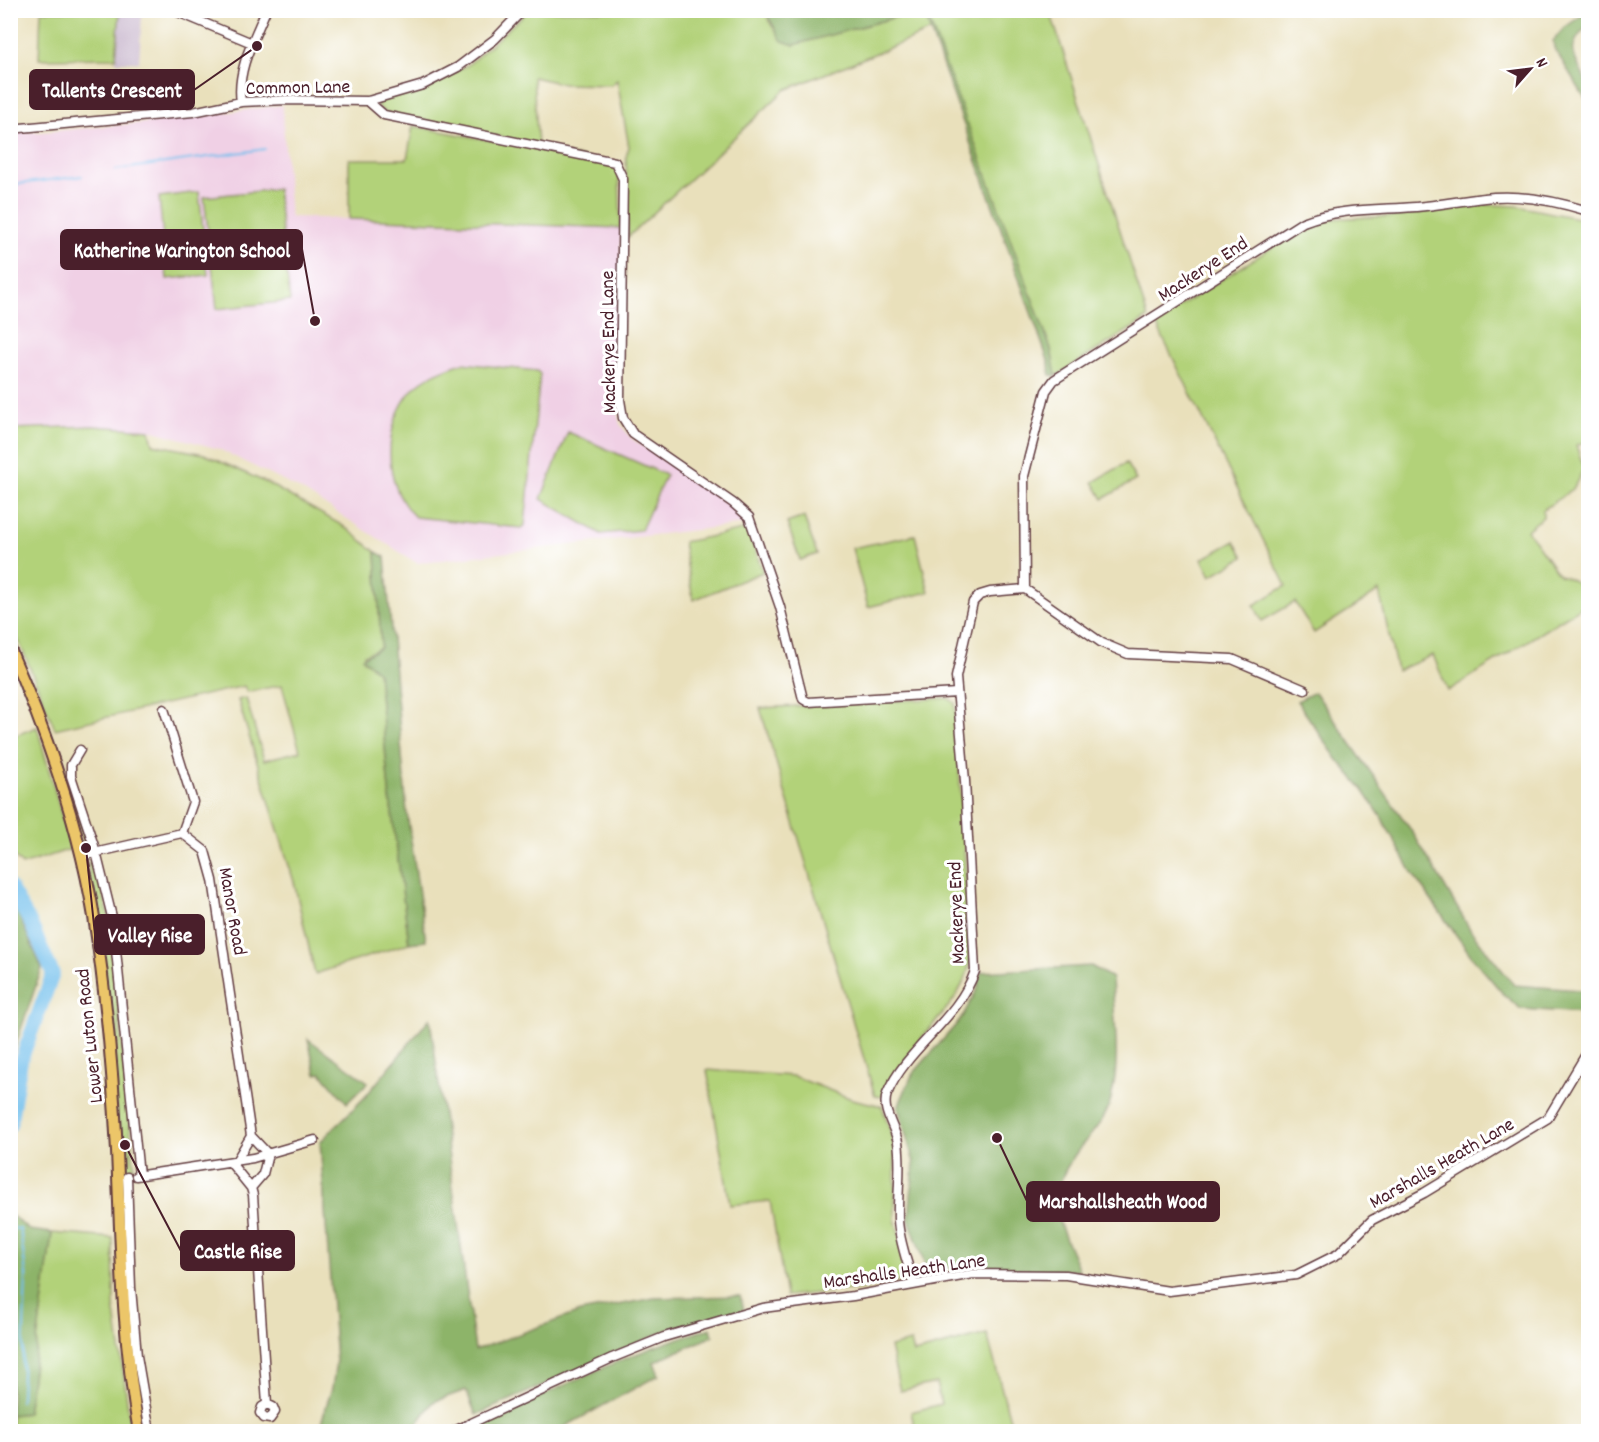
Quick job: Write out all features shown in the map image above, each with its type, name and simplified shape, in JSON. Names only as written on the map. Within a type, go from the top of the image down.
[{"type":"main road","name":"Lower Luton Road","points":[[10,649],[40,720],[81,856],[94,919],[122,1178],[121,1289],[139,1431]]},
{"type":"street","points":[[173,10],[252,43]]},
{"type":"street","points":[[242,102],[240,81],[266,10]]},
{"type":"street","name":"Common Lane","points":[[10,129],[193,112],[242,102],[368,101],[423,85],[458,67],[495,39],[523,10]]},
{"type":"street","name":"Mackerye End Lane","points":[[368,101],[384,115],[615,162],[623,179],[620,400],[626,426],[633,434],[733,503],[749,517],[780,607],[803,699],[808,702],[957,693]]},
{"type":"street","name":"Mackerye End","points":[[913,1283],[898,1222],[900,1159],[896,1132],[886,1105],[887,1096],[900,1073],[963,998],[975,971],[965,781],[957,693],[958,662],[973,602],[980,595],[990,592],[1025,589],[1024,476],[1046,391],[1054,380],[1303,222],[1316,217],[1337,212],[1419,207],[1494,197],[1544,201],[1588,211]]},
{"type":"street","points":[[1025,589],[1102,643],[1128,654],[1232,659],[1305,690]]},
{"type":"street","points":[[81,856],[182,833],[193,809],[193,802],[164,709]]},
{"type":"street","name":"Lower Luton Road","points":[[80,750],[71,765],[71,776],[96,852],[113,921],[139,1175]]},
{"type":"street","name":"Manor Road","points":[[182,833],[205,851],[213,879],[251,1136]]},
{"type":"street","name":"Marshalls Heath Lane","points":[[452,1431],[612,1358],[673,1334],[763,1308],[853,1296],[913,1283],[973,1274],[1032,1273],[1169,1291],[1296,1275],[1338,1254],[1372,1220],[1424,1193],[1548,1118],[1588,1051]]},
{"type":"street","points":[[233,1161],[251,1136],[268,1154]]},
{"type":"street","points":[[122,1178],[233,1161],[268,1154],[315,1140]]},
{"type":"street","points":[[251,1188],[263,1174],[268,1154]]},
{"type":"street","points":[[233,1161],[251,1188],[267,1404]]},
{"type":"street","name":"Lower Luton Road","points":[[122,1178],[138,1356],[150,1431]]},
{"type":"shaded area","points":[[120,11],[151,11],[142,16],[139,62],[116,62]]},
{"type":"shaded area","points":[[282,105],[290,217],[621,228],[618,414],[620,424],[631,438],[732,507],[746,524],[417,563],[303,491],[219,449],[150,430],[93,426],[11,429],[10,132],[41,132],[164,121]]},
{"type":"green space","points":[[41,11],[120,11],[116,58],[39,59]]},
{"type":"green space","points":[[528,11],[765,11],[772,26],[794,45],[918,11],[1050,11],[1148,318],[1056,376],[1051,349],[927,19],[931,31],[785,90],[628,237],[626,157],[629,147],[617,80],[611,85],[564,84],[533,77],[538,145],[384,112],[375,103],[434,83],[468,65]]},
{"type":"green space","points":[[765,11],[918,11],[794,45],[782,41]]},
{"type":"green space","points":[[1588,11],[1588,26],[1575,41],[1574,54],[1588,86],[1588,103],[1554,48],[1553,41],[1564,28]]},
{"type":"green space","points":[[926,19],[929,20],[1051,349],[1056,376],[1050,375],[1049,363]]},
{"type":"green space","points":[[413,126],[611,163],[619,174],[621,228],[349,219],[349,159],[407,159]]},
{"type":"green space","points":[[277,189],[290,301],[217,309],[204,197]]},
{"type":"green space","points":[[199,192],[208,275],[167,279],[159,197]]},
{"type":"green space","points":[[1473,204],[1517,206],[1588,220],[1588,443],[1576,445],[1584,468],[1573,489],[1543,510],[1543,517],[1527,530],[1559,575],[1569,578],[1582,588],[1588,603],[1448,691],[1433,655],[1397,671],[1379,591],[1314,633],[1295,602],[1262,621],[1254,605],[1286,586],[1155,322],[1309,224],[1322,219],[1401,216]]},
{"type":"green space","points":[[462,363],[537,371],[540,374],[525,525],[521,528],[415,517],[404,504],[396,488],[390,454],[391,436],[403,403],[423,380]]},
{"type":"green space","points":[[93,426],[150,430],[153,444],[204,454],[267,483],[345,527],[376,552],[381,648],[364,655],[364,661],[372,664],[378,672],[389,790],[409,943],[315,974],[294,882],[238,700],[246,698],[264,760],[300,751],[282,685],[247,692],[244,686],[55,729],[11,622],[11,429]]},
{"type":"green space","points":[[568,432],[666,475],[641,530],[601,534],[541,499]]},
{"type":"green space","points":[[1126,463],[1136,480],[1103,499],[1093,482]]},
{"type":"green space","points":[[804,517],[817,554],[800,560],[787,523]]},
{"type":"green space","points":[[748,529],[763,572],[693,600],[683,542]]},
{"type":"green space","points":[[915,535],[929,592],[868,607],[852,548]]},
{"type":"green space","points":[[1235,541],[1244,557],[1211,576],[1202,559]]},
{"type":"green space","points":[[376,552],[385,557],[407,813],[426,941],[409,943],[389,790],[378,672],[362,658],[381,647]]},
{"type":"green space","points":[[10,633],[63,765],[89,846],[87,850],[38,703]]},
{"type":"green space","points":[[1315,692],[1413,833],[1471,931],[1514,985],[1579,990],[1588,997],[1588,1018],[1585,1013],[1521,1009],[1504,995],[1472,957],[1414,876],[1380,815],[1361,787],[1337,759],[1297,701]]},
{"type":"green space","points":[[948,698],[955,703],[971,958],[964,982],[952,1002],[921,1039],[882,1097],[875,1096],[760,708]]},
{"type":"green space","points":[[37,727],[71,849],[22,865],[11,853],[11,737]]},
{"type":"green space","points":[[91,858],[95,859],[110,921],[134,1166],[128,1172],[124,1165],[127,1143],[118,1125],[88,864]]},
{"type":"green space","points":[[11,898],[42,968],[11,1058]]},
{"type":"green space","points":[[1091,966],[1112,978],[1116,1062],[1112,1095],[1105,1116],[1068,1166],[1060,1182],[1057,1196],[1060,1222],[1079,1270],[926,1268],[909,1219],[914,1163],[898,1107],[912,1075],[961,1019],[978,988],[981,972]]},
{"type":"green space","points":[[430,1018],[475,1350],[580,1312],[654,1298],[740,1296],[744,1310],[665,1331],[476,1415],[466,1390],[433,1402],[412,1431],[330,1431],[321,1423],[332,1388],[336,1362],[320,1142],[365,1097]]},
{"type":"green space","points":[[308,1039],[368,1082],[347,1103],[321,1073],[316,1074]]},
{"type":"green space","points":[[707,1070],[793,1076],[852,1099],[882,1106],[895,1147],[895,1219],[911,1278],[862,1289],[786,1296],[770,1201],[730,1205]]},
{"type":"green space","points":[[10,1214],[29,1230],[52,1233],[27,1413],[11,1415]]},
{"type":"green space","points":[[52,1233],[113,1238],[114,1304],[131,1431],[11,1432],[11,1415],[27,1413]]},
{"type":"green space","points":[[711,1328],[713,1336],[654,1362],[659,1375],[557,1431],[467,1431],[617,1362]]},
{"type":"green space","points":[[987,1334],[1013,1431],[907,1431],[915,1429],[911,1412],[941,1404],[936,1383],[900,1391],[890,1347],[911,1342],[914,1353]]},
{"type":"waterway","points":[[115,170],[265,149]]},
{"type":"waterway","points":[[10,185],[82,176]]},
{"type":"waterway","points":[[10,887],[31,924],[53,974],[21,1060],[10,1125]]},
{"type":"waterway","points":[[10,1228],[20,1229],[26,1275],[21,1401]]},
{"type":"place","name":"Tallents Crescent","points":[[257,46]]},
{"type":"place","name":"Katherine Warington School","points":[[315,321]]},
{"type":"place","name":"Valley Rise","points":[[86,848]]},
{"type":"place","name":"Marshallsheath Wood","points":[[997,1138]]},
{"type":"place","name":"Castle Rise","points":[[125,1145]]}]
